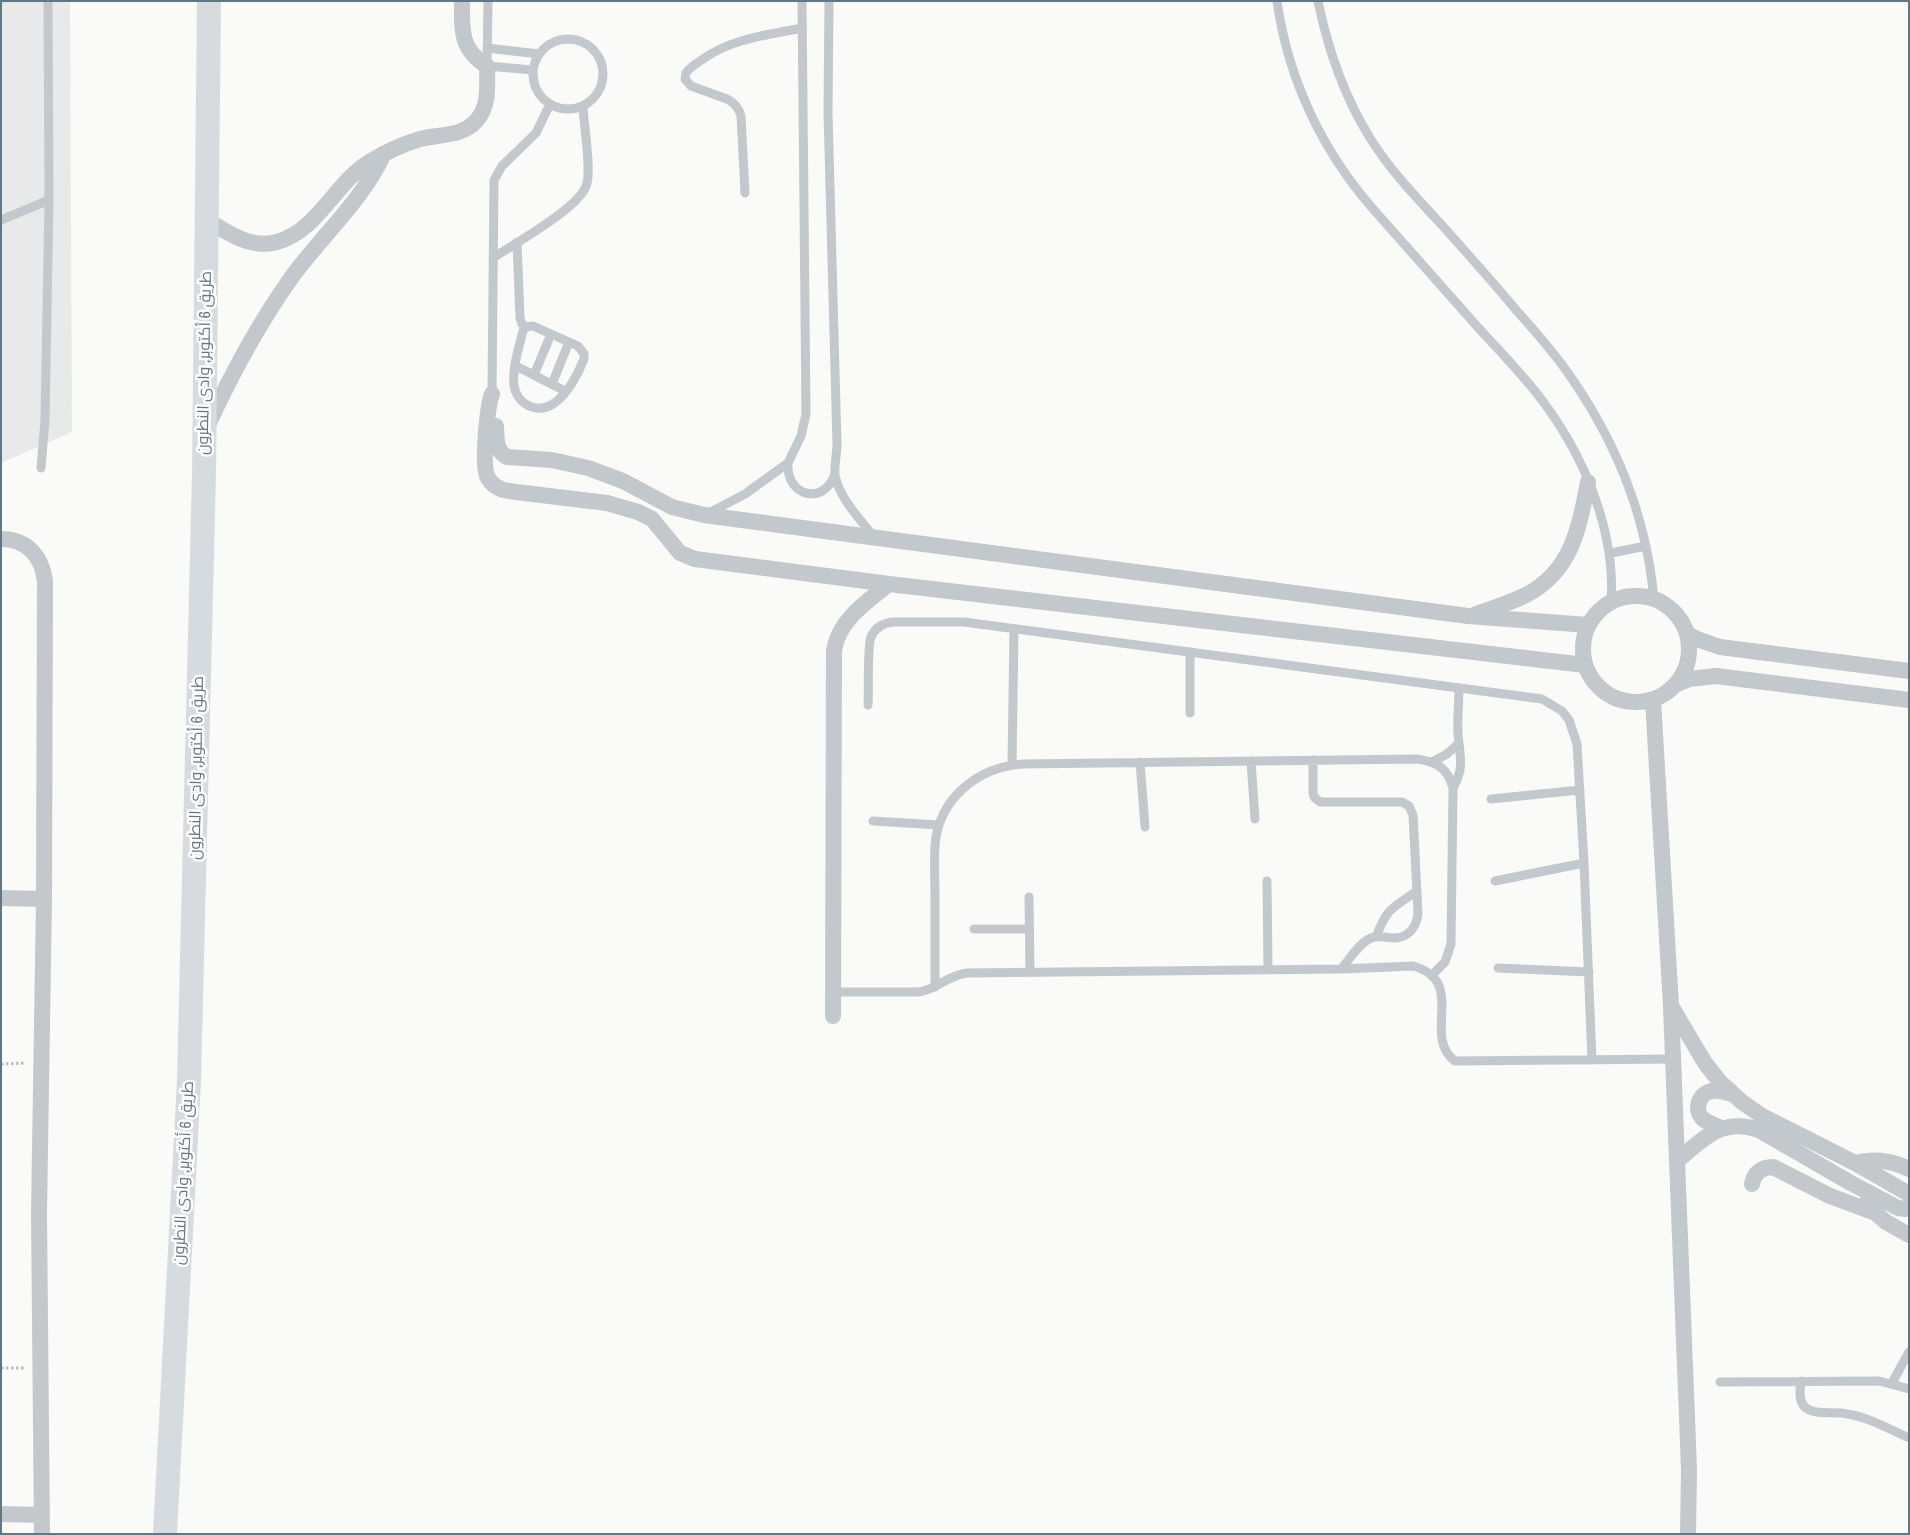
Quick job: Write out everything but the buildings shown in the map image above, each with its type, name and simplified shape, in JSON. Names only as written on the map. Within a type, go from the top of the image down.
[{"type":"street","name":"طريق 6 أكتوبر, وادى النطرون","points":[[166,1534],[189,1080],[204,434],[209,1]]},
{"type":"street","points":[[207,220],[242,240],[258,243],[275,242],[291,237],[305,228],[352,176],[371,161],[408,143],[450,134],[469,127],[480,116],[486,102],[487,66],[473,56],[464,42],[462,1]]},
{"type":"street","points":[[204,434],[234,372],[264,318],[294,274],[368,182],[383,155]]},
{"type":"street","points":[[492,394],[496,410],[497,446],[499,451],[507,458],[552,460],[588,468],[623,481],[672,506],[704,515],[1468,616],[1588,625]]},
{"type":"street","points":[[492,394],[488,411],[485,468],[488,478],[493,485],[500,490],[508,492],[607,503],[623,507],[652,519],[680,553],[696,559],[889,584],[1585,665]]},
{"type":"street","points":[[488,478],[507,458]]},
{"type":"street","points":[[1468,616],[1527,595],[1553,575],[1571,548],[1577,533],[1588,482]]},
{"type":"street","points":[[663,531],[672,506]]},
{"type":"street","points":[[1,539],[21,542],[31,549],[39,558],[43,569],[44,899],[39,1213],[42,1534]]},
{"type":"street","points":[[833,1016],[834,651],[839,631],[848,620],[889,584]]},
{"type":"street","points":[[1677,684],[1688,660],[1689,651],[1687,634],[1678,616],[1663,603],[1654,599],[1632,596],[1612,602],[1598,612],[1588,625],[1583,641],[1585,665],[1591,678],[1600,689],[1613,697],[1633,703],[1653,700],[1662,696],[1677,684],[1689,679],[1716,676],[1909,700]]},
{"type":"street","points":[[1687,634],[1720,647],[1909,671]]},
{"type":"street","points":[[1653,700],[1672,1006],[1676,1161],[1689,1469],[1688,1534]]},
{"type":"street","points":[[1,898],[44,899]]},
{"type":"street","points":[[1672,1006],[1705,1064],[1733,1094],[1762,1116],[1855,1163],[1909,1194]]},
{"type":"street","points":[[1721,1128],[1704,1120],[1698,1106],[1699,1101],[1706,1093],[1711,1091],[1733,1094]]},
{"type":"street","points":[[1676,1161],[1721,1128],[1741,1125],[1759,1130],[1898,1208],[1909,1208]]},
{"type":"street","points":[[1855,1163],[1883,1160],[1909,1169]]},
{"type":"street","points":[[1752,1184],[1756,1173],[1761,1169],[1773,1166],[1830,1196],[1873,1212]]},
{"type":"street","points":[[1849,1182],[1873,1212],[1909,1235]]},
{"type":"street","points":[[1,1514],[42,1516]]},
{"type":"lane","points":[[41,468],[45,420],[49,200],[48,1]]},
{"type":"lane","points":[[488,1],[487,66],[533,70]]},
{"type":"lane","points":[[802,1],[806,414],[801,436],[788,463],[787,473],[790,482],[797,490],[816,494],[825,490],[832,483],[835,474],[837,444],[828,113],[829,1]]},
{"type":"lane","points":[[1276,1],[1286,47],[1296,80],[1309,111],[1337,164],[1367,203],[1546,406],[1570,443],[1588,482],[1601,517],[1610,553],[1613,582],[1612,602]]},
{"type":"lane","points":[[1318,1],[1331,53],[1342,82],[1355,112],[1371,139],[1409,190],[1551,351],[1588,402],[1612,444],[1634,498],[1646,546],[1654,599]]},
{"type":"lane","points":[[745,193],[742,116],[740,110],[727,98],[691,86],[685,79],[686,73],[704,58],[726,45],[739,40],[802,28]]},
{"type":"lane","points":[[570,38],[585,43],[597,53],[602,62],[604,73],[599,93],[583,107],[566,110],[550,104],[544,100],[535,86],[533,70],[539,54],[549,44],[559,40],[570,38]]},
{"type":"lane","points":[[487,48],[539,54]]},
{"type":"lane","points":[[492,394],[494,180],[502,166],[536,133],[550,104]]},
{"type":"lane","points":[[493,258],[566,210],[584,192],[588,176],[583,107]]},
{"type":"lane","points":[[1,220],[49,200]]},
{"type":"lane","points":[[517,242],[520,318],[522,324],[526,327]]},
{"type":"lane","points":[[533,326],[551,334],[578,346],[584,354],[584,359],[565,391],[554,404],[540,408],[526,404],[520,399],[514,386],[516,366],[523,331],[526,327],[533,326]]},
{"type":"lane","points":[[534,375],[551,334]]},
{"type":"lane","points":[[552,384],[569,342]]},
{"type":"lane","points":[[516,366],[565,391]]},
{"type":"lane","points":[[704,515],[745,494],[788,463]]},
{"type":"lane","points":[[835,474],[848,502],[875,538]]},
{"type":"lane","points":[[1610,553],[1646,546]]},
{"type":"lane","points":[[868,706],[869,643],[875,630],[880,626],[893,622],[941,621],[1542,699],[1562,711],[1569,720],[1576,736],[1584,863],[1592,1060]]},
{"type":"lane","points":[[1012,764],[1014,629]]},
{"type":"lane","points":[[1190,652],[1190,713]]},
{"type":"lane","points":[[1453,788],[1458,780],[1462,762],[1459,743],[1458,688]]},
{"type":"lane","points":[[1432,762],[1446,754],[1459,743]]},
{"type":"lane","points":[[935,987],[935,844],[939,824],[955,796],[971,781],[990,770],[1012,764],[1416,759],[1432,762],[1447,772],[1453,788],[1451,944],[1445,962],[1432,975]]},
{"type":"lane","points":[[1313,760],[1313,793],[1314,797],[1320,802],[1398,802],[1409,806],[1413,815],[1418,918],[1413,929],[1403,937],[1376,937],[1364,942],[1341,969]]},
{"type":"lane","points":[[1251,761],[1255,819]]},
{"type":"lane","points":[[1140,762],[1144,826]]},
{"type":"lane","points":[[1491,799],[1580,790]]},
{"type":"lane","points":[[873,821],[939,824]]},
{"type":"lane","points":[[1494,881],[1584,863]]},
{"type":"lane","points":[[1267,880],[1268,970]]},
{"type":"lane","points":[[1376,937],[1382,920],[1390,910],[1417,891]]},
{"type":"lane","points":[[1029,897],[1030,972]]},
{"type":"lane","points":[[974,929],[1029,929]]},
{"type":"lane","points":[[833,992],[919,992],[935,987],[958,974],[1341,969],[1413,966],[1424,969],[1439,984],[1442,994],[1442,1042],[1448,1056],[1455,1061],[1673,1059]]},
{"type":"lane","points":[[1498,968],[1588,972]]},
{"type":"lane","points":[[1892,1383],[1909,1352]]},
{"type":"lane","points":[[1720,1382],[1867,1380],[1892,1383],[1909,1389]]},
{"type":"lane","points":[[1801,1381],[1800,1400],[1805,1408],[1810,1411],[1836,1412],[1860,1417],[1909,1438]]},
{"type":"path","points":[[1,1064],[42,1063]]},
{"type":"path","points":[[1,1368],[41,1368]]},
{"type":"shaded area","points":[[1,1],[70,1],[72,432],[1,463]]}]
